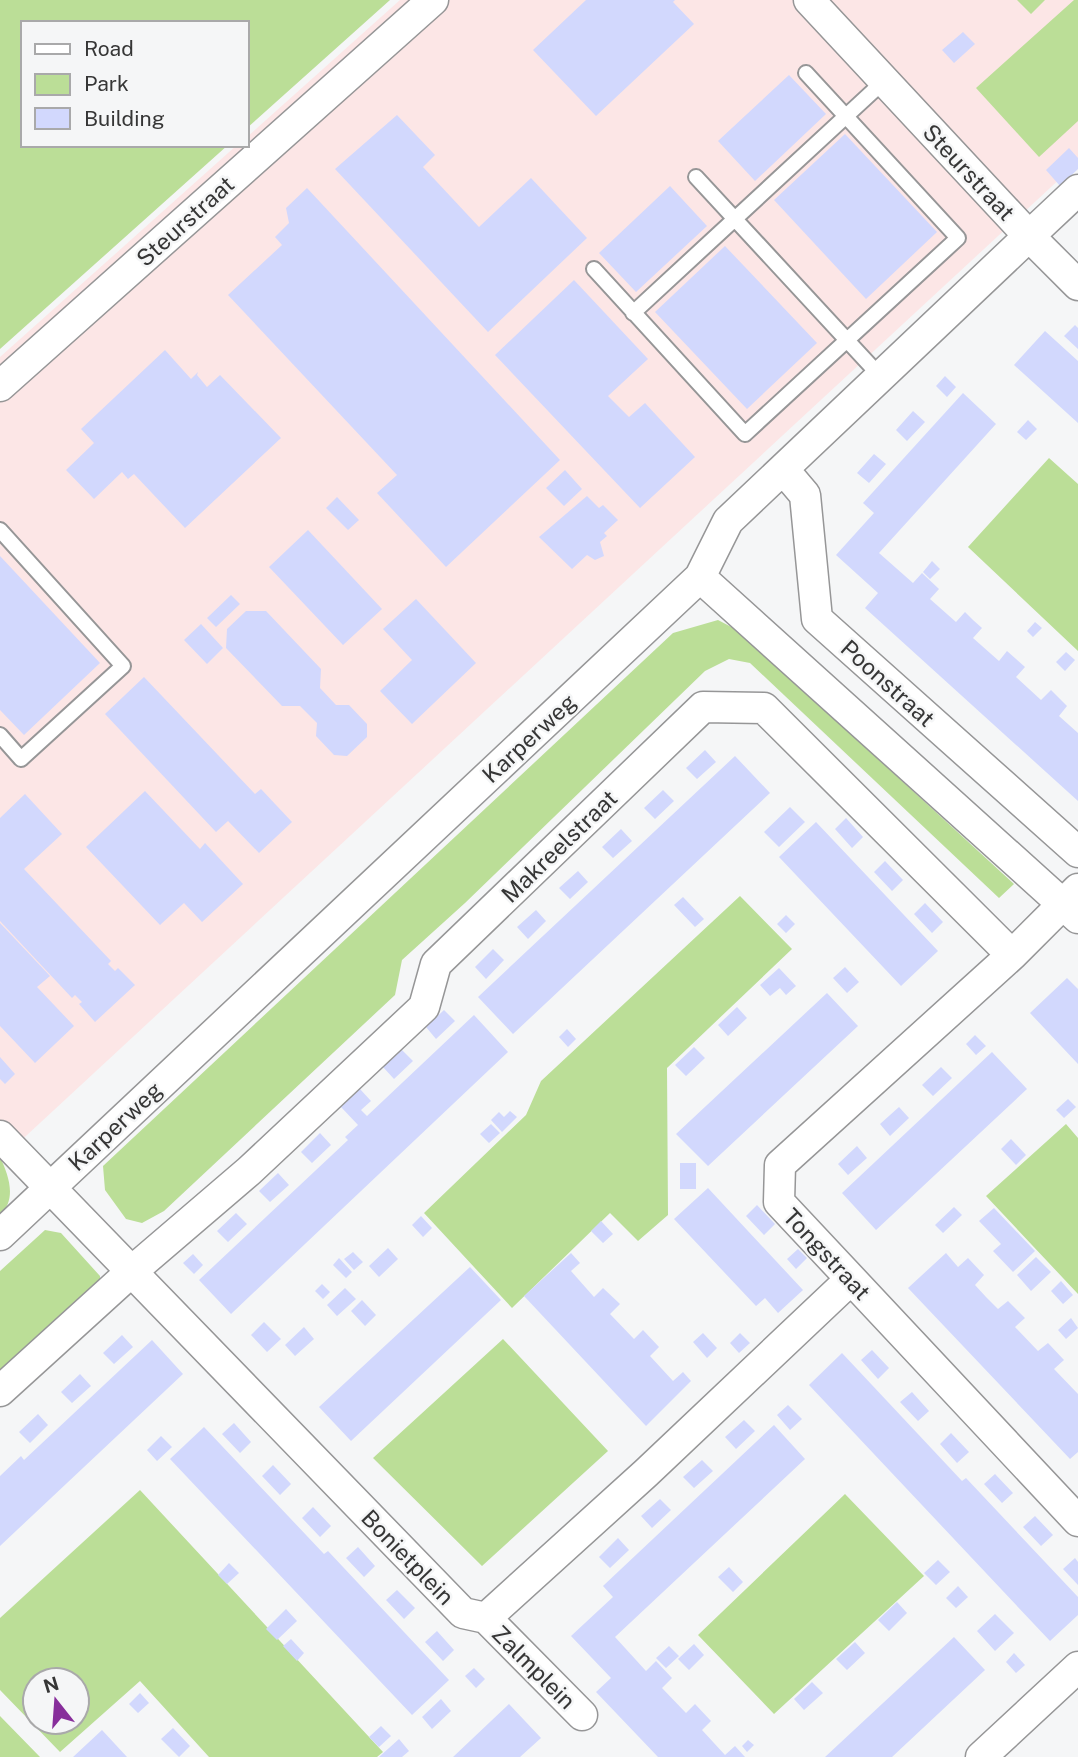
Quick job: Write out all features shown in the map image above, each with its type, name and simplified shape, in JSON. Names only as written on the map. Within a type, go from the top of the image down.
[{"type":"street","name":"Steurstraat","points":[[0,386],[433,0]]},
{"type":"street","name":"Steurstraat","points":[[700,577],[728,521],[1029,236],[809,0]]},
{"type":"street","points":[[1078,190],[1029,236],[1078,285]]},
{"type":"street","name":"Poonstraat","points":[[783,469],[805,495],[817,620],[1078,852]]},
{"type":"street","points":[[700,577],[1073,904]]},
{"type":"street","name":"Karperweg","points":[[0,1235],[700,577]]},
{"type":"street","name":"Makreelstraat","points":[[0,1391],[131,1272],[249,1171],[424,1007],[436,964],[703,707],[764,708],[1012,955]]},
{"type":"street","name":"Tongstraat","points":[[1073,904],[1012,955],[780,1165],[779,1202],[1078,1521]]},
{"type":"street","name":"Bonietplein","points":[[0,1136],[463,1613],[486,1618]]},
{"type":"street","points":[[486,1618],[646,1473],[850,1280]]},
{"type":"street","name":"Zalmplein","points":[[486,1618],[582,1715]]},
{"type":"street","points":[[981,1757],[1078,1667]]},
{"type":"lane","points":[[594,269],[745,434],[847,340],[958,237],[806,73]]},
{"type":"lane","points":[[634,313],[884,81]]},
{"type":"lane","points":[[696,177],[881,377]]},
{"type":"lane","points":[[0,530],[123,666],[21,759],[0,735]]},
{"type":"shaded area","points":[[400,0],[1078,0],[1078,162],[0,1160],[0,357],[235,147],[248,147],[248,136]]},
{"type":"green space","points":[[0,0],[390,0],[248,127],[248,21],[21,21],[21,147],[226,147],[0,349]]},
{"type":"green space","points":[[1017,0],[1045,0],[1031,14]]},
{"type":"green space","points":[[1074,0],[1078,0],[1078,121],[1039,157],[976,88]]},
{"type":"green space","points":[[1049,458],[1078,484],[1078,651],[968,547]]},
{"type":"green space","points":[[718,620],[739,631],[1014,884],[999,898],[750,663],[729,659],[705,671],[465,903],[402,960],[395,995],[164,1211],[142,1223],[126,1219],[105,1190],[103,1166],[673,633]]},
{"type":"green space","points":[[740,896],[792,949],[667,1068],[668,1215],[638,1241],[610,1213],[512,1308],[424,1213],[526,1115],[541,1081]]},
{"type":"green space","points":[[1066,1124],[1078,1138],[1078,1294],[986,1196]]},
{"type":"green space","points":[[0,1157],[8,1179],[10,1195],[0,1215]]},
{"type":"green space","points":[[45,1230],[61,1233],[100,1276],[100,1287],[0,1374],[0,1271]]},
{"type":"green space","points":[[503,1339],[608,1451],[482,1566],[373,1458]]},
{"type":"green space","points":[[140,1490],[383,1752],[377,1757],[209,1757],[140,1681],[91,1724],[91,1666],[21,1666],[21,1712],[0,1690],[0,1618]]},
{"type":"green space","points":[[845,1494],[924,1576],[774,1714],[698,1635]]},
{"type":"green space","points":[[0,1716],[40,1757],[0,1757]]},
{"type":"green space","points":[[45,1736],[78,1736],[60,1752]]},
{"type":"building","points":[[586,0],[675,0],[673,2],[694,24],[596,116],[533,50]]},
{"type":"building","points":[[963,32],[975,44],[954,63],[942,50]]},
{"type":"building","points":[[789,75],[826,114],[755,181],[718,141]]},
{"type":"building","points":[[397,115],[435,155],[423,167],[479,227],[531,178],[587,238],[488,332],[335,169]]},
{"type":"building","points":[[845,134],[937,232],[866,299],[774,200]]},
{"type":"building","points":[[1069,148],[1078,158],[1078,169],[1060,186],[1046,170]]},
{"type":"building","points":[[670,186],[707,226],[636,292],[599,253]]},
{"type":"building","points":[[307,188],[560,460],[446,567],[377,493],[397,475],[228,295],[282,245],[275,237],[289,223],[286,208]]},
{"type":"building","points":[[725,246],[817,343],[747,409],[655,312]]},
{"type":"building","points":[[574,280],[648,359],[608,396],[629,417],[645,403],[695,457],[640,508],[495,355]]},
{"type":"building","points":[[1075,325],[1078,328],[1078,349],[1064,336]]},
{"type":"building","points":[[1045,331],[1078,361],[1078,423],[1014,365]]},
{"type":"building","points":[[165,350],[191,379],[198,372],[197,375],[207,387],[220,375],[281,438],[185,528],[134,474],[128,479],[122,472],[94,499],[66,470],[94,443],[81,429]]},
{"type":"building","points":[[945,376],[956,387],[947,397],[936,386]]},
{"type":"building","points":[[963,393],[996,424],[879,553],[913,583],[922,573],[939,589],[930,599],[956,622],[965,612],[982,628],[973,638],[999,661],[1007,651],[1025,667],[1016,677],[1041,700],[1051,690],[1067,706],[1059,716],[1078,733],[1078,801],[865,608],[878,593],[836,555],[874,513],[863,503]]},
{"type":"building","points":[[913,411],[925,422],[907,441],[896,430]]},
{"type":"building","points":[[1028,420],[1037,429],[1026,440],[1017,432]]},
{"type":"building","points":[[874,454],[886,464],[869,483],[857,473]]},
{"type":"building","points":[[565,470],[582,489],[564,506],[546,488]]},
{"type":"building","points":[[587,496],[599,508],[603,505],[618,520],[604,533],[607,536],[600,542],[604,556],[595,560],[587,555],[572,569],[539,537]]},
{"type":"building","points":[[337,497],[359,520],[348,530],[326,508]]},
{"type":"building","points":[[308,530],[382,609],[343,645],[269,567]]},
{"type":"building","points":[[0,556],[100,663],[24,735],[0,710]]},
{"type":"building","points":[[932,561],[940,569],[930,579],[923,572]]},
{"type":"building","points":[[231,595],[240,604],[216,627],[207,618]]},
{"type":"building","points":[[416,599],[476,663],[412,724],[380,691],[412,660],[383,629]]},
{"type":"building","points":[[246,611],[266,611],[321,669],[320,688],[336,705],[349,705],[367,724],[367,737],[347,756],[334,755],[316,736],[317,723],[300,706],[282,706],[226,648],[227,629]]},
{"type":"building","points":[[1035,622],[1042,628],[1033,637],[1027,631]]},
{"type":"building","points":[[201,624],[223,648],[207,664],[184,640]]},
{"type":"building","points":[[1066,652],[1075,660],[1065,671],[1056,662]]},
{"type":"building","points":[[144,677],[255,794],[261,789],[292,822],[259,853],[228,821],[216,832],[105,714]]},
{"type":"building","points":[[705,750],[716,762],[697,779],[686,768]]},
{"type":"building","points":[[735,756],[770,793],[513,1034],[478,997]]},
{"type":"building","points":[[663,790],[674,801],[655,819],[644,808]]},
{"type":"building","points":[[145,791],[200,849],[205,843],[243,884],[202,922],[184,903],[160,925],[86,847]]},
{"type":"building","points":[[25,794],[62,834],[24,869],[111,961],[108,964],[115,971],[118,968],[135,985],[95,1022],[79,1004],[82,1002],[75,995],[72,998],[0,921],[0,818]]},
{"type":"building","points":[[790,807],[805,822],[779,847],[764,832]]},
{"type":"building","points":[[846,818],[863,837],[852,848],[835,829]]},
{"type":"building","points":[[816,822],[938,951],[901,986],[779,857]]},
{"type":"building","points":[[621,829],[632,841],[613,858],[602,847]]},
{"type":"building","points":[[885,861],[903,880],[892,891],[874,872]]},
{"type":"building","points":[[578,871],[588,882],[570,899],[559,888]]},
{"type":"building","points":[[683,897],[704,919],[695,927],[674,905]]},
{"type":"building","points":[[925,903],[943,922],[932,933],[914,914]]},
{"type":"building","points":[[536,910],[546,921],[528,939],[517,927]]},
{"type":"building","points":[[786,915],[795,924],[786,933],[777,924]]},
{"type":"building","points":[[0,923],[50,976],[37,987],[74,1026],[35,1063],[0,1026]]},
{"type":"building","points":[[493,949],[504,960],[486,979],[475,967]]},
{"type":"building","points":[[845,967],[859,982],[847,993],[833,978]]},
{"type":"building","points":[[779,968],[796,986],[786,995],[780,988],[770,996],[760,985]]},
{"type":"building","points":[[1067,978],[1078,989],[1078,1064],[1030,1013]]},
{"type":"building","points":[[827,993],[858,1026],[708,1166],[676,1134]]},
{"type":"building","points":[[737,1007],[747,1018],[728,1036],[718,1025]]},
{"type":"building","points":[[444,1010],[455,1021],[436,1039],[426,1027]]},
{"type":"building","points":[[474,1015],[508,1052],[231,1314],[199,1280],[348,1140],[345,1137],[358,1125],[341,1107],[360,1089],[371,1101],[361,1110],[367,1116]]},
{"type":"building","points":[[567,1029],[576,1039],[568,1047],[559,1037]]},
{"type":"building","points":[[975,1035],[986,1046],[976,1055],[966,1044]]},
{"type":"building","points":[[694,1047],[705,1058],[686,1076],[675,1065]]},
{"type":"building","points":[[402,1050],[413,1061],[394,1079],[383,1067]]},
{"type":"building","points":[[992,1052],[1027,1089],[876,1230],[842,1193]]},
{"type":"building","points":[[0,1057],[15,1074],[5,1084],[0,1079]]},
{"type":"building","points":[[941,1067],[952,1078],[933,1096],[922,1085]]},
{"type":"building","points":[[1068,1099],[1076,1107],[1064,1118],[1056,1110]]},
{"type":"building","points":[[899,1107],[909,1118],[890,1136],[880,1124]]},
{"type":"building","points":[[510,1111],[517,1117],[502,1132],[491,1120],[499,1112],[504,1117]]},
{"type":"building","points":[[491,1124],[500,1133],[489,1143],[480,1134]]},
{"type":"building","points":[[320,1133],[331,1145],[312,1163],[301,1152]]},
{"type":"building","points":[[1011,1139],[1026,1155],[1016,1165],[1001,1149]]},
{"type":"building","points":[[857,1146],[867,1158],[848,1175],[838,1164]]},
{"type":"building","points":[[680,1163],[696,1163],[696,1189],[680,1189]]},
{"type":"building","points":[[278,1173],[289,1185],[270,1202],[259,1191]]},
{"type":"building","points":[[708,1188],[803,1290],[778,1313],[765,1298],[756,1306],[674,1219]]},
{"type":"building","points":[[757,1205],[775,1224],[764,1235],[746,1216]]},
{"type":"building","points":[[954,1207],[962,1215],[943,1233],[935,1225]]},
{"type":"building","points":[[994,1208],[1035,1251],[1013,1272],[993,1251],[1001,1244],[979,1221]]},
{"type":"building","points":[[236,1213],[247,1224],[228,1242],[217,1231]]},
{"type":"building","points":[[421,1216],[432,1228],[423,1237],[412,1225]]},
{"type":"building","points":[[601,1221],[613,1234],[603,1243],[591,1231]]},
{"type":"building","points":[[388,1248],[398,1259],[379,1277],[369,1266]]},
{"type":"building","points":[[798,1249],[807,1258],[796,1269],[787,1259]]},
{"type":"building","points":[[353,1252],[363,1262],[354,1270],[344,1259]]},
{"type":"building","points":[[571,1253],[580,1263],[571,1271],[594,1297],[603,1288],[620,1304],[610,1314],[634,1339],[643,1330],[659,1347],[650,1356],[673,1381],[683,1372],[691,1381],[646,1426],[524,1296]]},
{"type":"building","points":[[946,1253],[958,1267],[968,1258],[984,1275],[975,1285],[986,1297],[998,1309],[1008,1301],[1025,1318],[1015,1327],[1038,1351],[1048,1343],[1064,1360],[1054,1369],[1078,1394],[1078,1452],[1070,1459],[908,1288]]},
{"type":"building","points":[[193,1254],[203,1265],[194,1274],[183,1263]]},
{"type":"building","points":[[1036,1257],[1051,1272],[1031,1291],[1017,1275]]},
{"type":"building","points":[[339,1258],[352,1272],[346,1278],[333,1265]]},
{"type":"building","points":[[470,1267],[501,1300],[351,1441],[319,1407]]},
{"type":"building","points":[[1061,1281],[1073,1295],[1063,1304],[1051,1291]]},
{"type":"building","points":[[322,1284],[330,1292],[323,1299],[315,1291]]},
{"type":"building","points":[[345,1288],[356,1299],[337,1316],[327,1305]]},
{"type":"building","points":[[362,1300],[376,1315],[365,1326],[351,1311]]},
{"type":"building","points":[[1071,1318],[1078,1328],[1066,1339],[1058,1330]]},
{"type":"building","points":[[264,1322],[281,1339],[267,1352],[251,1335]]},
{"type":"building","points":[[304,1327],[314,1339],[295,1356],[285,1345]]},
{"type":"building","points":[[703,1333],[717,1348],[707,1358],[693,1342]]},
{"type":"building","points":[[740,1333],[750,1343],[739,1353],[730,1343]]},
{"type":"building","points":[[122,1335],[133,1347],[114,1364],[103,1353]]},
{"type":"building","points":[[152,1340],[183,1374],[0,1546],[0,1476],[21,1456],[24,1460]]},
{"type":"building","points":[[872,1350],[889,1368],[878,1379],[861,1360]]},
{"type":"building","points":[[842,1353],[962,1481],[966,1478],[1078,1597],[1078,1615],[1050,1641],[809,1385]]},
{"type":"building","points":[[80,1374],[91,1386],[72,1403],[61,1392]]},
{"type":"building","points":[[912,1392],[929,1411],[918,1421],[900,1402]]},
{"type":"building","points":[[788,1405],[802,1419],[790,1430],[777,1415]]},
{"type":"building","points":[[38,1414],[48,1425],[30,1443],[19,1432]]},
{"type":"building","points":[[744,1420],[755,1431],[736,1449],[725,1437]]},
{"type":"building","points":[[234,1423],[251,1442],[240,1453],[222,1434]]},
{"type":"building","points":[[774,1425],[805,1459],[615,1637],[646,1671],[656,1661],[672,1678],[662,1688],[686,1713],[695,1704],[711,1721],[702,1730],[725,1755],[735,1746],[745,1757],[658,1757],[596,1692],[611,1678],[571,1636],[613,1597],[603,1586]]},
{"type":"building","points":[[204,1427],[324,1554],[328,1551],[449,1680],[412,1715],[170,1459]]},
{"type":"building","points":[[951,1433],[969,1452],[957,1463],[940,1444]]},
{"type":"building","points":[[161,1436],[172,1447],[157,1461],[147,1450]]},
{"type":"building","points":[[702,1460],[713,1471],[694,1488],[683,1477]]},
{"type":"building","points":[[273,1465],[291,1484],[280,1495],[262,1476]]},
{"type":"building","points":[[995,1474],[1013,1493],[1002,1503],[984,1484]]},
{"type":"building","points":[[660,1499],[671,1510],[652,1528],[641,1516]]},
{"type":"building","points":[[313,1507],[331,1526],[320,1537],[302,1518]]},
{"type":"building","points":[[1035,1516],[1053,1535],[1041,1546],[1023,1527]]},
{"type":"building","points":[[618,1538],[629,1550],[610,1568],[599,1557]]},
{"type":"building","points":[[358,1547],[375,1566],[364,1577],[346,1558]]},
{"type":"building","points":[[1075,1558],[1078,1562],[1078,1585],[1063,1569]]},
{"type":"building","points":[[938,1560],[950,1572],[936,1585],[924,1573]]},
{"type":"building","points":[[229,1563],[239,1573],[227,1584],[218,1575]]},
{"type":"building","points":[[729,1567],[743,1582],[733,1592],[718,1577]]},
{"type":"building","points":[[958,1586],[968,1597],[956,1608],[946,1598]]},
{"type":"building","points":[[397,1590],[415,1608],[404,1619],[386,1600]]},
{"type":"building","points":[[897,1602],[907,1613],[889,1631],[878,1620]]},
{"type":"building","points":[[286,1609],[297,1621],[277,1640],[266,1629]]},
{"type":"building","points":[[995,1614],[1014,1633],[995,1651],[977,1631]]},
{"type":"building","points":[[437,1631],[454,1650],[443,1661],[425,1642]]},
{"type":"building","points":[[954,1637],[985,1670],[892,1757],[825,1757]]},
{"type":"building","points":[[291,1639],[304,1653],[297,1661],[283,1646]]},
{"type":"building","points":[[855,1642],[865,1653],[847,1670],[836,1659]]},
{"type":"building","points":[[694,1644],[704,1655],[689,1670],[678,1659]]},
{"type":"building","points":[[669,1646],[679,1656],[666,1668],[656,1658]]},
{"type":"building","points":[[1014,1653],[1025,1665],[1016,1673],[1006,1662]]},
{"type":"building","points":[[474,1668],[485,1679],[476,1688],[465,1676]]},
{"type":"building","points":[[812,1682],[823,1693],[804,1710],[794,1699]]},
{"type":"building","points":[[140,1693],[149,1703],[138,1713],[129,1704]]},
{"type":"building","points":[[441,1699],[451,1711],[432,1729],[422,1717]]},
{"type":"building","points":[[509,1704],[541,1738],[520,1757],[453,1757]]},
{"type":"building","points":[[381,1726],[391,1736],[379,1747],[369,1737]]},
{"type":"building","points":[[173,1728],[190,1746],[179,1757],[161,1739]]},
{"type":"building","points":[[102,1730],[127,1757],[73,1757]]},
{"type":"building","points":[[399,1739],[409,1751],[402,1757],[379,1757]]},
{"type":"building","points":[[748,1740],[754,1745],[747,1752],[742,1746]]}]
